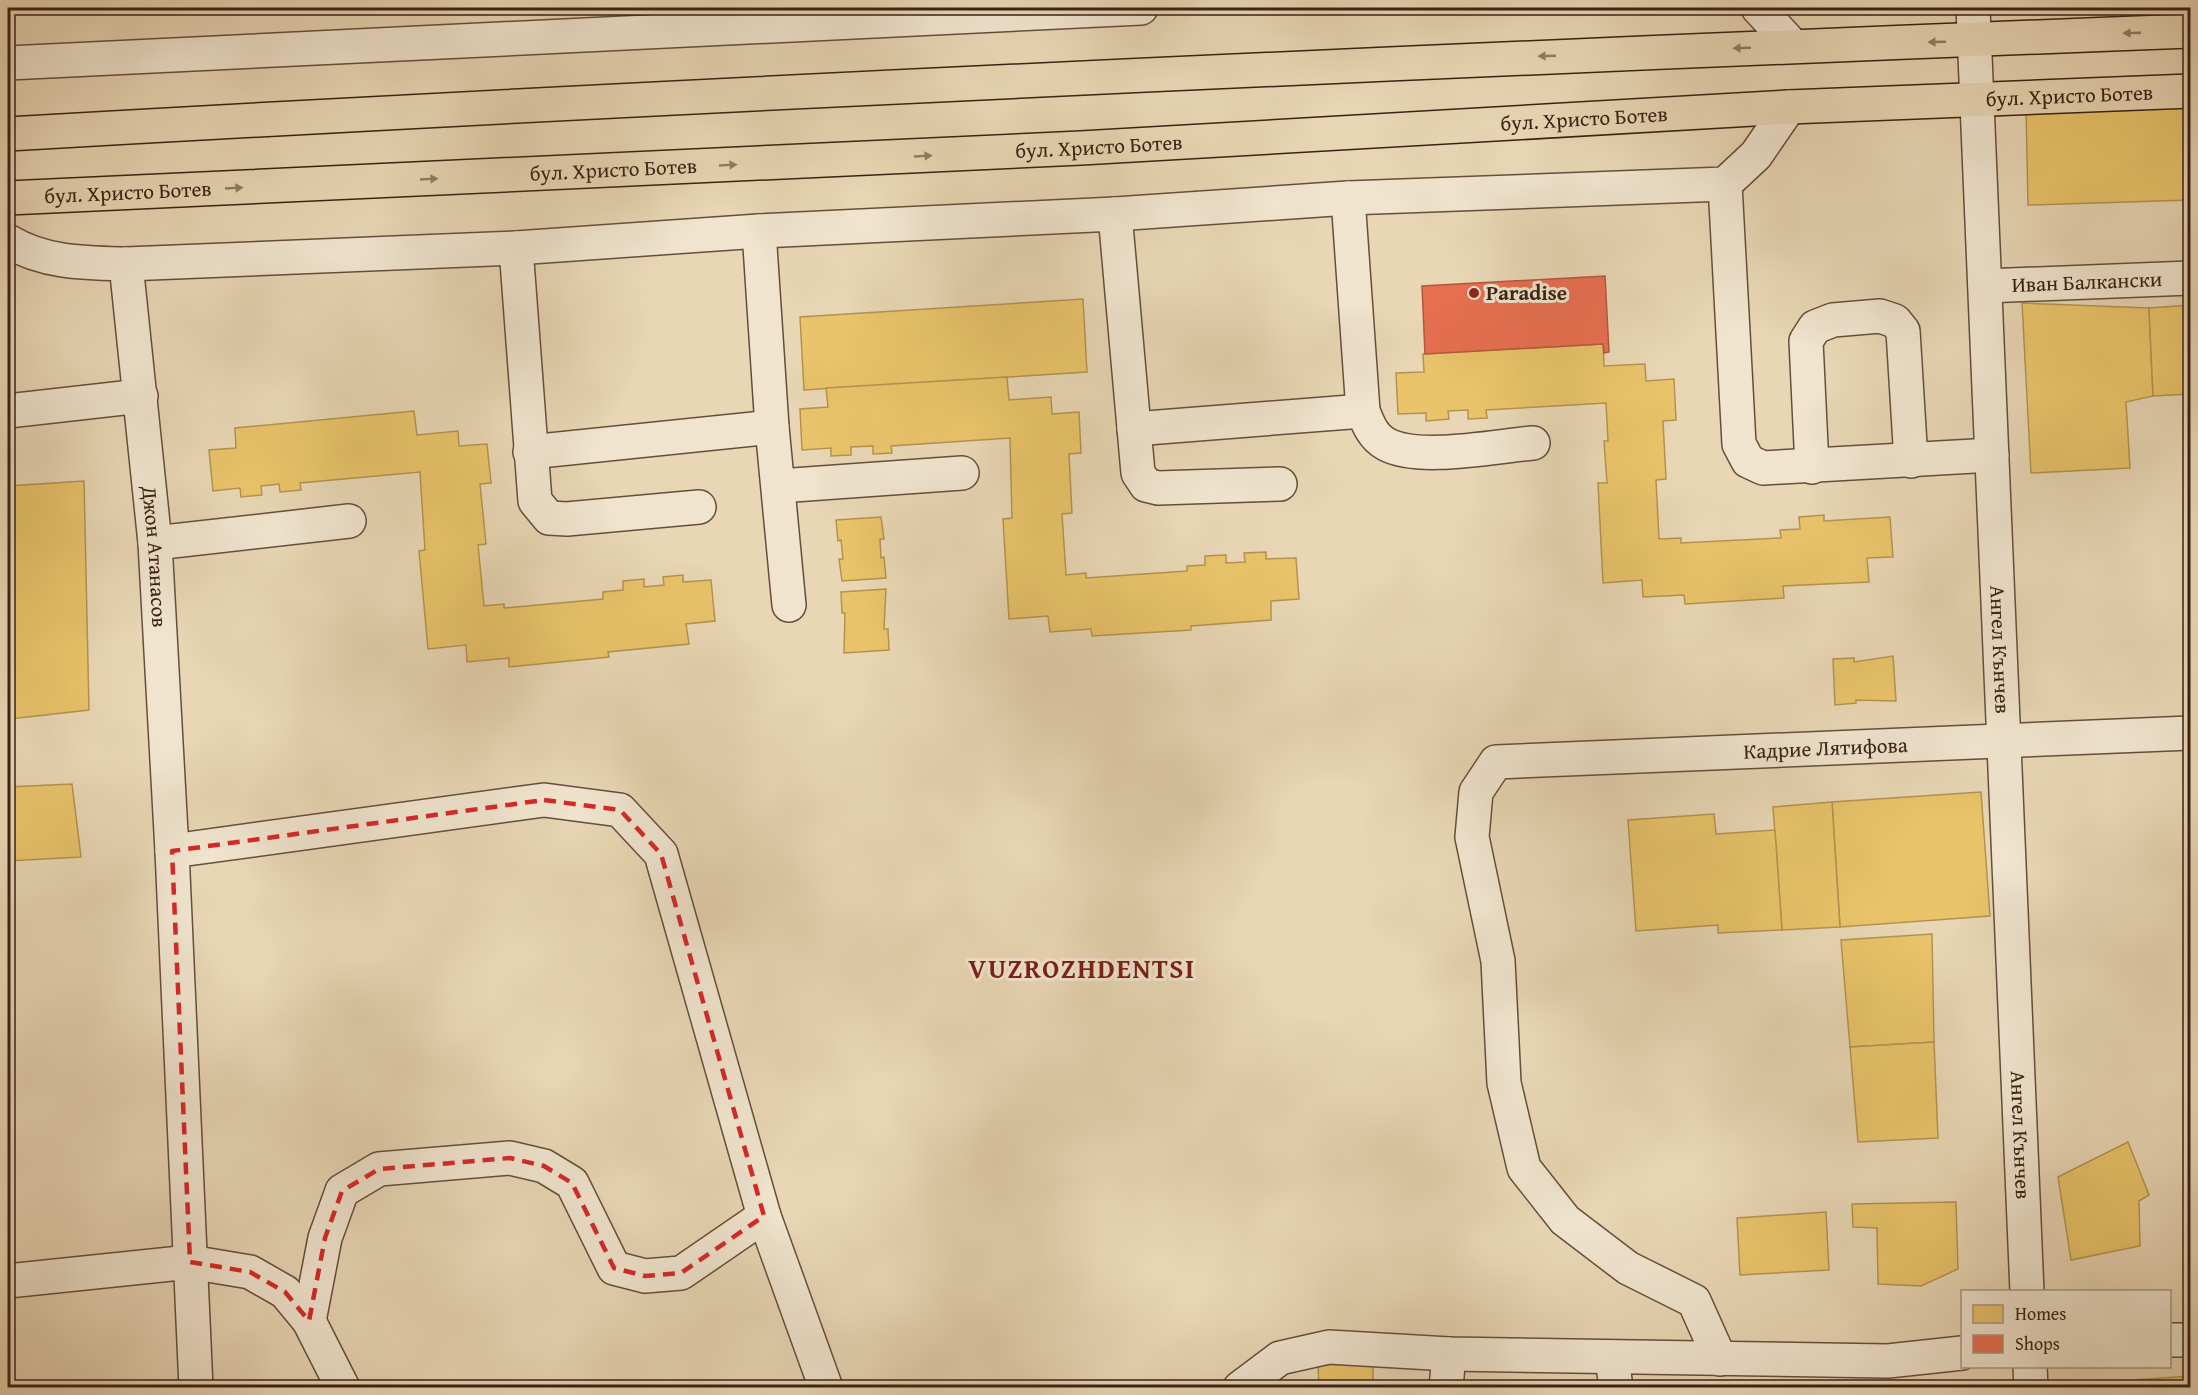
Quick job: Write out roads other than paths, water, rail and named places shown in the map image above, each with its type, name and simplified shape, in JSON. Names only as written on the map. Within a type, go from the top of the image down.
[{"type":"main road","points":[[8,134],[1282,67],[2190,31]]},
{"type":"main road","name":"бул. Христо Ботев","points":[[8,198],[1081,148],[1789,107],[2190,91]]},
{"type":"street","points":[[8,63],[1141,8]]},
{"type":"street","points":[[1758,8],[1793,46]]},
{"type":"street","name":"Ангел Кънчев","points":[[1973,8],[2027,1290]]},
{"type":"street","points":[[8,241],[23,250],[63,262],[126,264],[516,248],[759,231],[1115,214],[1348,198],[1725,184],[1756,155],[1789,107]]},
{"type":"street","points":[[1725,184],[1739,444],[1748,461],[1763,468],[1812,467],[1992,455]]},
{"type":"street","points":[[1348,198],[1363,411],[1371,431],[1384,444],[1401,451],[1422,453],[1533,442]]},
{"type":"street","points":[[1115,214],[1138,473],[1146,485],[1158,488],[1280,484]]},
{"type":"street","points":[[759,231],[772,427],[789,605]]},
{"type":"street","points":[[516,248],[530,452],[536,501],[549,518],[567,519],[699,507]]},
{"type":"street","name":"Джон Атанасов","points":[[126,264],[155,543],[172,851],[196,1388]]},
{"type":"street","name":"Иван Балкански","points":[[1985,286],[2190,278]]},
{"type":"street","points":[[1812,467],[1806,341],[1815,327],[1833,320],[1880,316],[1895,321],[1903,331],[1911,461]]},
{"type":"street","points":[[8,411],[141,396]]},
{"type":"street","points":[[1134,429],[1363,411]]},
{"type":"street","points":[[530,452],[772,427]]},
{"type":"street","points":[[779,486],[962,473]]},
{"type":"street","points":[[155,543],[349,521]]},
{"type":"street","name":"Кадрие Лятифова","points":[[1720,1359],[1694,1301],[1628,1268],[1565,1220],[1524,1168],[1504,1083],[1498,961],[1472,837],[1476,792],[1496,762],[2190,733]]},
{"type":"street","points":[[172,851],[544,800],[620,810],[662,854],[764,1216],[826,1388]]},
{"type":"street","points":[[309,1321],[325,1238],[342,1191],[379,1169],[510,1158],[544,1166],[572,1183],[614,1268],[645,1276],[681,1273],[764,1216]]},
{"type":"street","points":[[8,1281],[190,1262],[250,1272],[285,1292],[309,1321],[343,1388]]},
{"type":"street","points":[[2171,1340],[2190,1340]]},
{"type":"street","points":[[1240,1388],[1280,1358],[1329,1347],[1449,1354],[1614,1372],[1720,1359],[1886,1374],[1961,1353]]},
{"type":"street","points":[[1446,1388],[1449,1354]]},
{"type":"street","points":[[2030,1368],[2031,1388]]},
{"type":"place","name":"Paradise","points":[[1474,293]]},
{"type":"district","name":"VUZROZHDENTSI","points":[[1082,969]]}]
